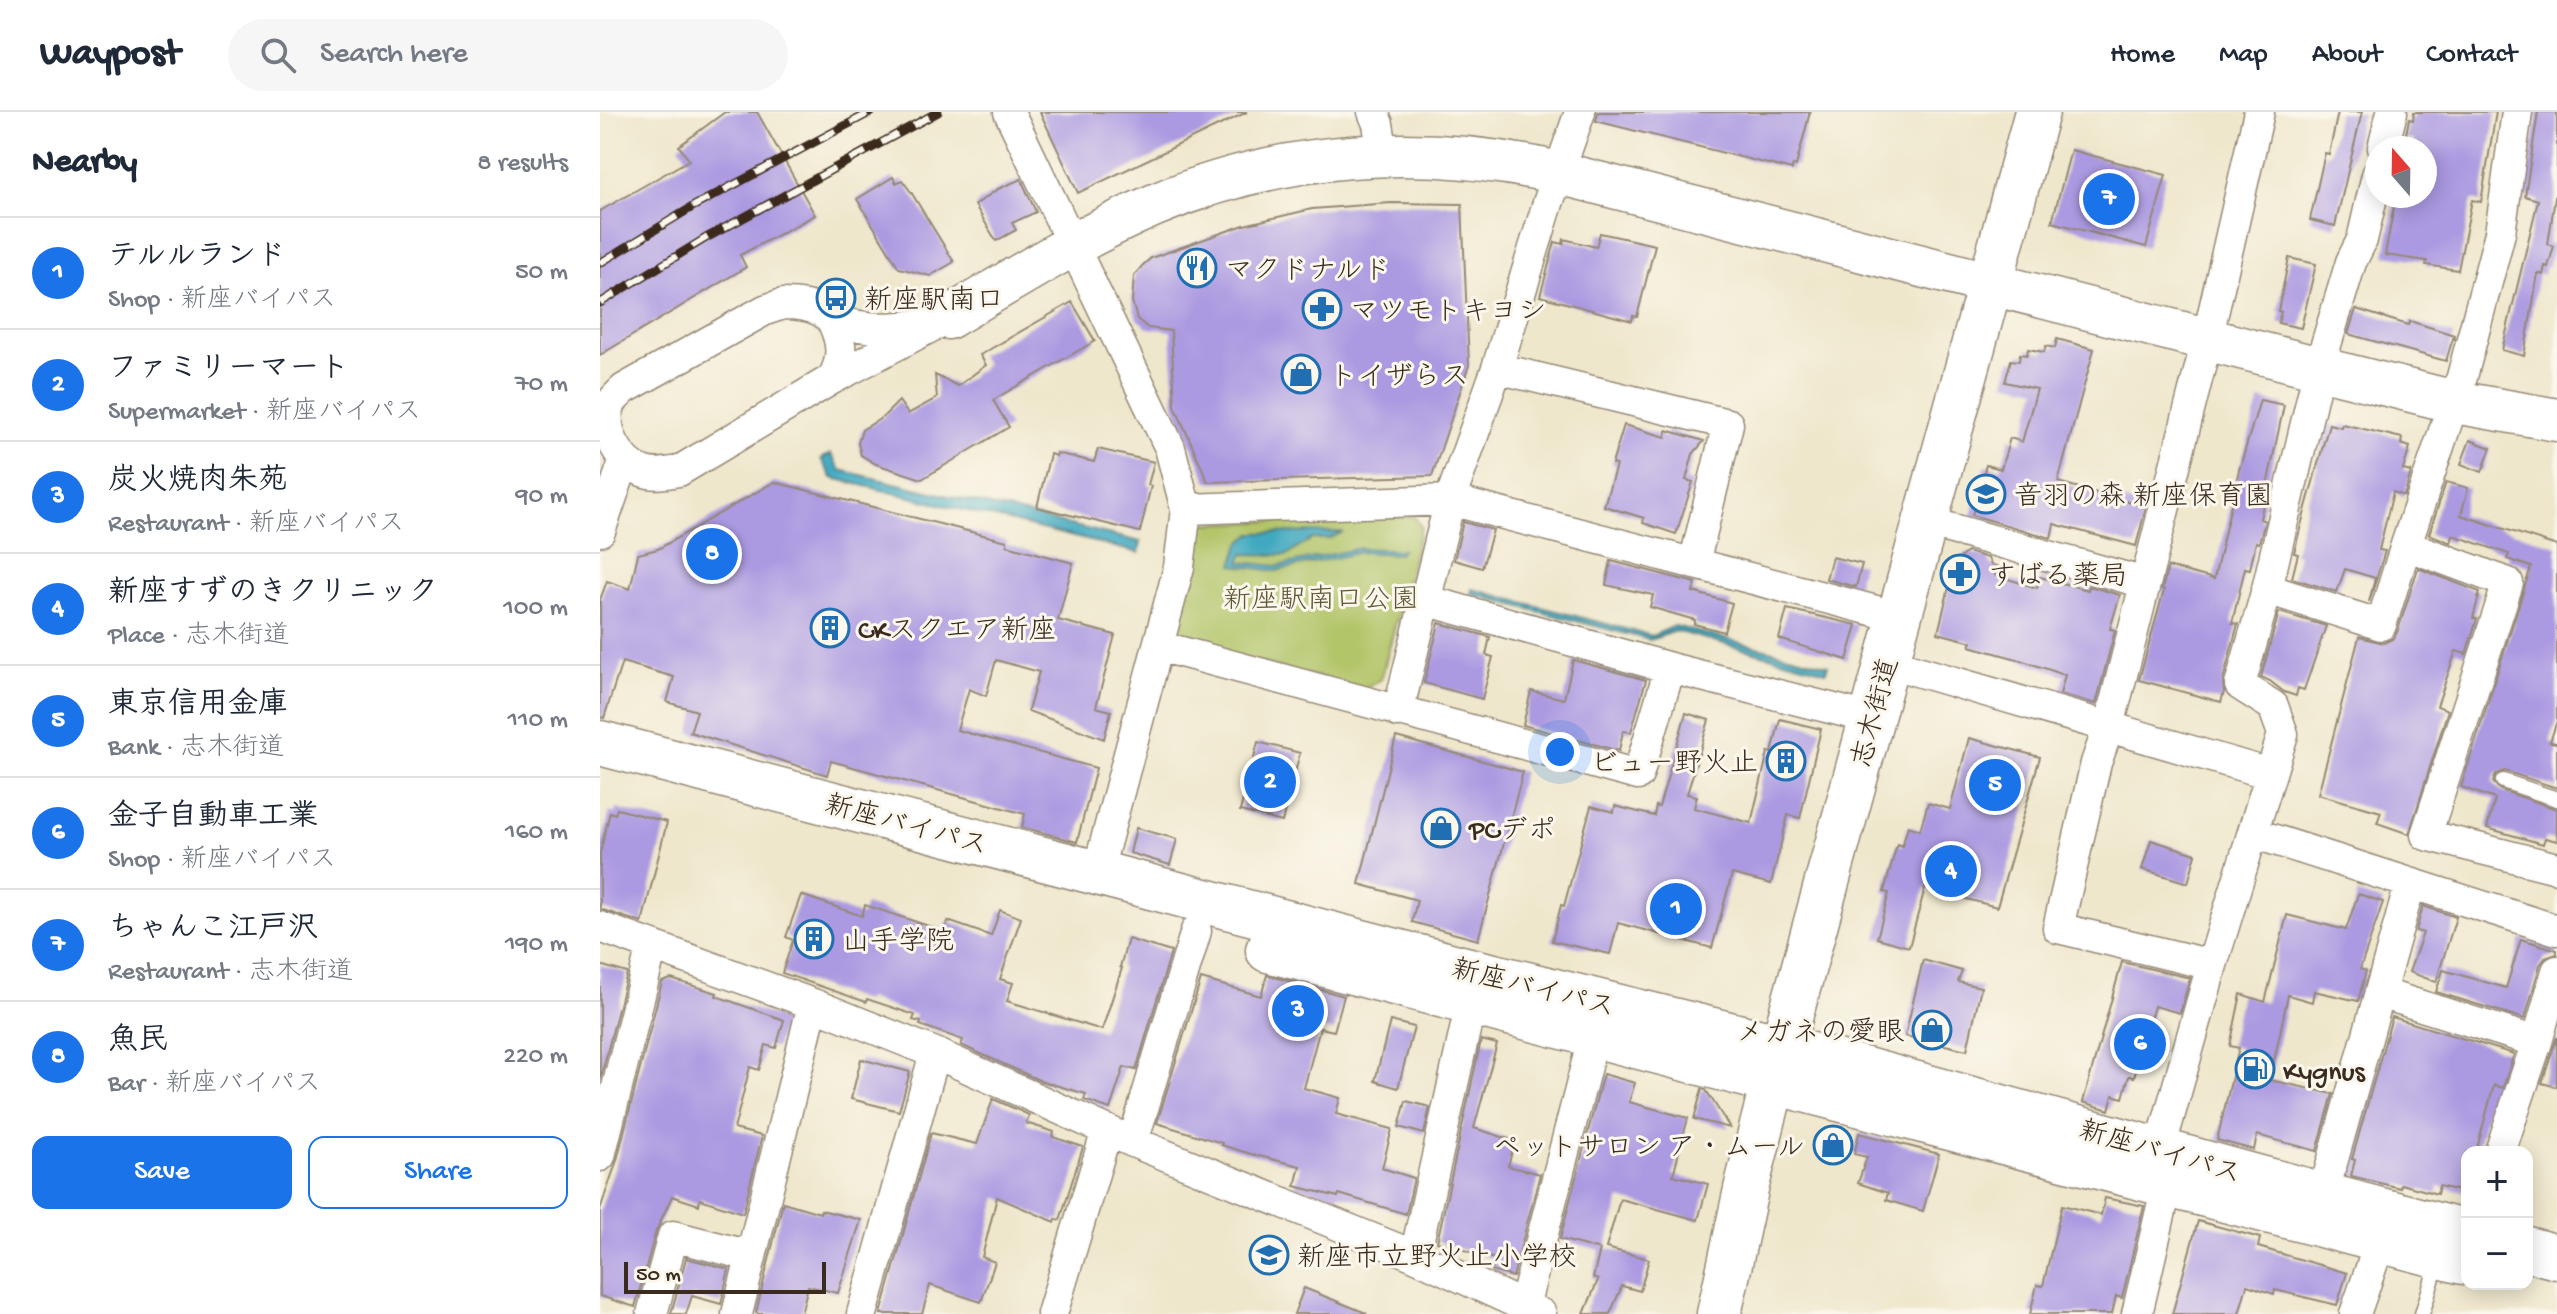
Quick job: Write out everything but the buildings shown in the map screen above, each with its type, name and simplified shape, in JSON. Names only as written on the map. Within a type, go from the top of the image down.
[{"type":"main road","name":"志木街道","points":[[1719,1314],[1778,1065],[2037,112]]},
{"type":"main road","name":"新座バイパス","points":[[600,743],[1457,967],[1778,1065],[2164,1167],[2380,1242],[2460,1253]]},
{"type":"main road","name":"新座バイパス","points":[[600,774],[1594,1035],[1778,1065]]},
{"type":"main road","name":"新座バイパス","points":[[2164,1167],[2323,1195],[2460,1253]]},
{"type":"main road","points":[[2533,1251],[2557,1257]]},
{"type":"main road","points":[[2533,1280],[2557,1286]]},
{"type":"street","points":[[1009,112],[1170,448],[1186,509],[1179,567],[1097,874]]},
{"type":"street","points":[[1373,112],[1383,154]]},
{"type":"street","points":[[1398,712],[1450,500],[1497,368],[1580,112]]},
{"type":"street","points":[[2212,965],[2058,928],[2096,763],[2109,726],[2207,340],[2259,112]]},
{"type":"street","points":[[2386,136],[2392,112]]},
{"type":"street","points":[[2267,589],[2381,625],[2455,402],[2500,233],[2517,112]]},
{"type":"street","points":[[948,318],[914,327],[887,329],[830,317],[818,309],[800,305],[783,304],[765,310],[624,389],[611,403],[607,422],[609,437],[625,459],[642,471],[661,474],[679,471],[832,379],[948,318],[1073,244],[1155,205],[1218,182],[1293,164],[1383,154],[1481,160],[1559,173],[2455,402],[2557,420]]},
{"type":"street","points":[[2137,1314],[2164,1167],[2212,965],[2283,734],[2273,706],[2240,685],[2267,589],[2319,368],[2351,262],[2362,240],[2369,208]]},
{"type":"street","points":[[830,317],[842,350],[839,367],[832,379]]},
{"type":"street","points":[[1497,368],[1728,424],[1694,564]]},
{"type":"street","points":[[600,531],[625,459]]},
{"type":"street","points":[[1186,509],[1450,500],[1899,617]]},
{"type":"street","points":[[1924,521],[2145,583]]},
{"type":"street","points":[[2406,545],[2508,583],[2426,835],[2557,868]]},
{"type":"street","points":[[1425,600],[1670,668],[1870,718]]},
{"type":"street","points":[[1159,646],[1638,775],[1670,668]]},
{"type":"street","points":[[1886,662],[2270,774]]},
{"type":"street","points":[[2253,833],[2557,930]]},
{"type":"street","points":[[2323,1195],[2410,885]]},
{"type":"street","points":[[600,927],[813,1004],[935,1053],[1120,1136],[1415,1256],[1533,1310],[1594,1035]]},
{"type":"street","points":[[1052,1314],[1196,931]]},
{"type":"street","points":[[600,1156],[652,946]]},
{"type":"street","points":[[2502,1146],[2557,971]]},
{"type":"street","points":[[2380,993],[2537,1042]]},
{"type":"street","points":[[1415,1256],[1471,1003]]},
{"type":"street","points":[[737,1314],[813,1004]]},
{"type":"street","points":[[862,1314],[935,1053]]},
{"type":"street","points":[[652,1314],[673,1236],[751,1256]]},
{"type":"street","points":[[2355,1314],[2380,1242]]},
{"type":"lane","points":[[2503,781],[2557,799]]},
{"type":"lane","points":[[2422,1314],[2460,1253]]},
{"type":"green space","name":"新座駅南口公園","points":[[1414,516],[1421,527],[1381,679],[1365,689],[1180,642],[1173,630],[1195,524]]},
{"type":"water","points":[[831,454],[840,470],[1141,542],[1139,553],[832,478],[821,459]]},
{"type":"water","points":[[1343,532],[1329,539],[1312,539],[1287,555],[1244,554],[1240,562],[1278,566],[1360,548],[1402,550],[1399,554],[1361,552],[1276,571],[1233,565],[1240,543],[1253,533]]},
{"type":"water","points":[[1472,589],[1652,636],[1675,626],[1828,665],[1826,671],[1676,631],[1650,640],[1471,594]]},
{"type":"railway","points":[[600,263],[694,206],[871,112]]},
{"type":"railway","points":[[600,303],[706,238],[938,112]]},
{"type":"place","name":"ちゃんこ江戸沢","points":[[2109,199]]},
{"type":"place","name":"マクドナルド","points":[[1197,268]]},
{"type":"place","name":"新座駅南口","points":[[836,298]]},
{"type":"place","name":"マツモトキヨシ","points":[[1322,309]]},
{"type":"place","name":"トイザらス","points":[[1301,374]]},
{"type":"place","name":"音羽の森 新座保育園","points":[[1986,494]]},
{"type":"place","name":"魚民","points":[[712,554]]},
{"type":"place","name":"すばる薬局","points":[[1960,574]]},
{"type":"place","name":"CKスクエア新座","points":[[830,628]]},
{"type":"place","name":"ビュー野火止","points":[[1786,761]]},
{"type":"place","name":"ファミリーマート","points":[[1270,782]]},
{"type":"place","name":"東京信用金庫","points":[[1995,785]]},
{"type":"place","name":"PCデポ","points":[[1441,828]]},
{"type":"place","name":"新座すずのきクリニック","points":[[1951,871]]},
{"type":"place","name":"テルルランド","points":[[1676,909]]},
{"type":"place","name":"山手学院","points":[[814,939]]},
{"type":"place","name":"炭火焼肉朱苑","points":[[1298,1011]]},
{"type":"place","name":"メガネの愛眼","points":[[1932,1030]]},
{"type":"place","name":"金子自動車工業","points":[[2140,1044]]},
{"type":"place","name":"Kygnus","points":[[2255,1069]]},
{"type":"place","name":"ペットサロン ア・ムール","points":[[1833,1145]]},
{"type":"place","name":"新座市立野火止小学校","points":[[1269,1255]]}]
